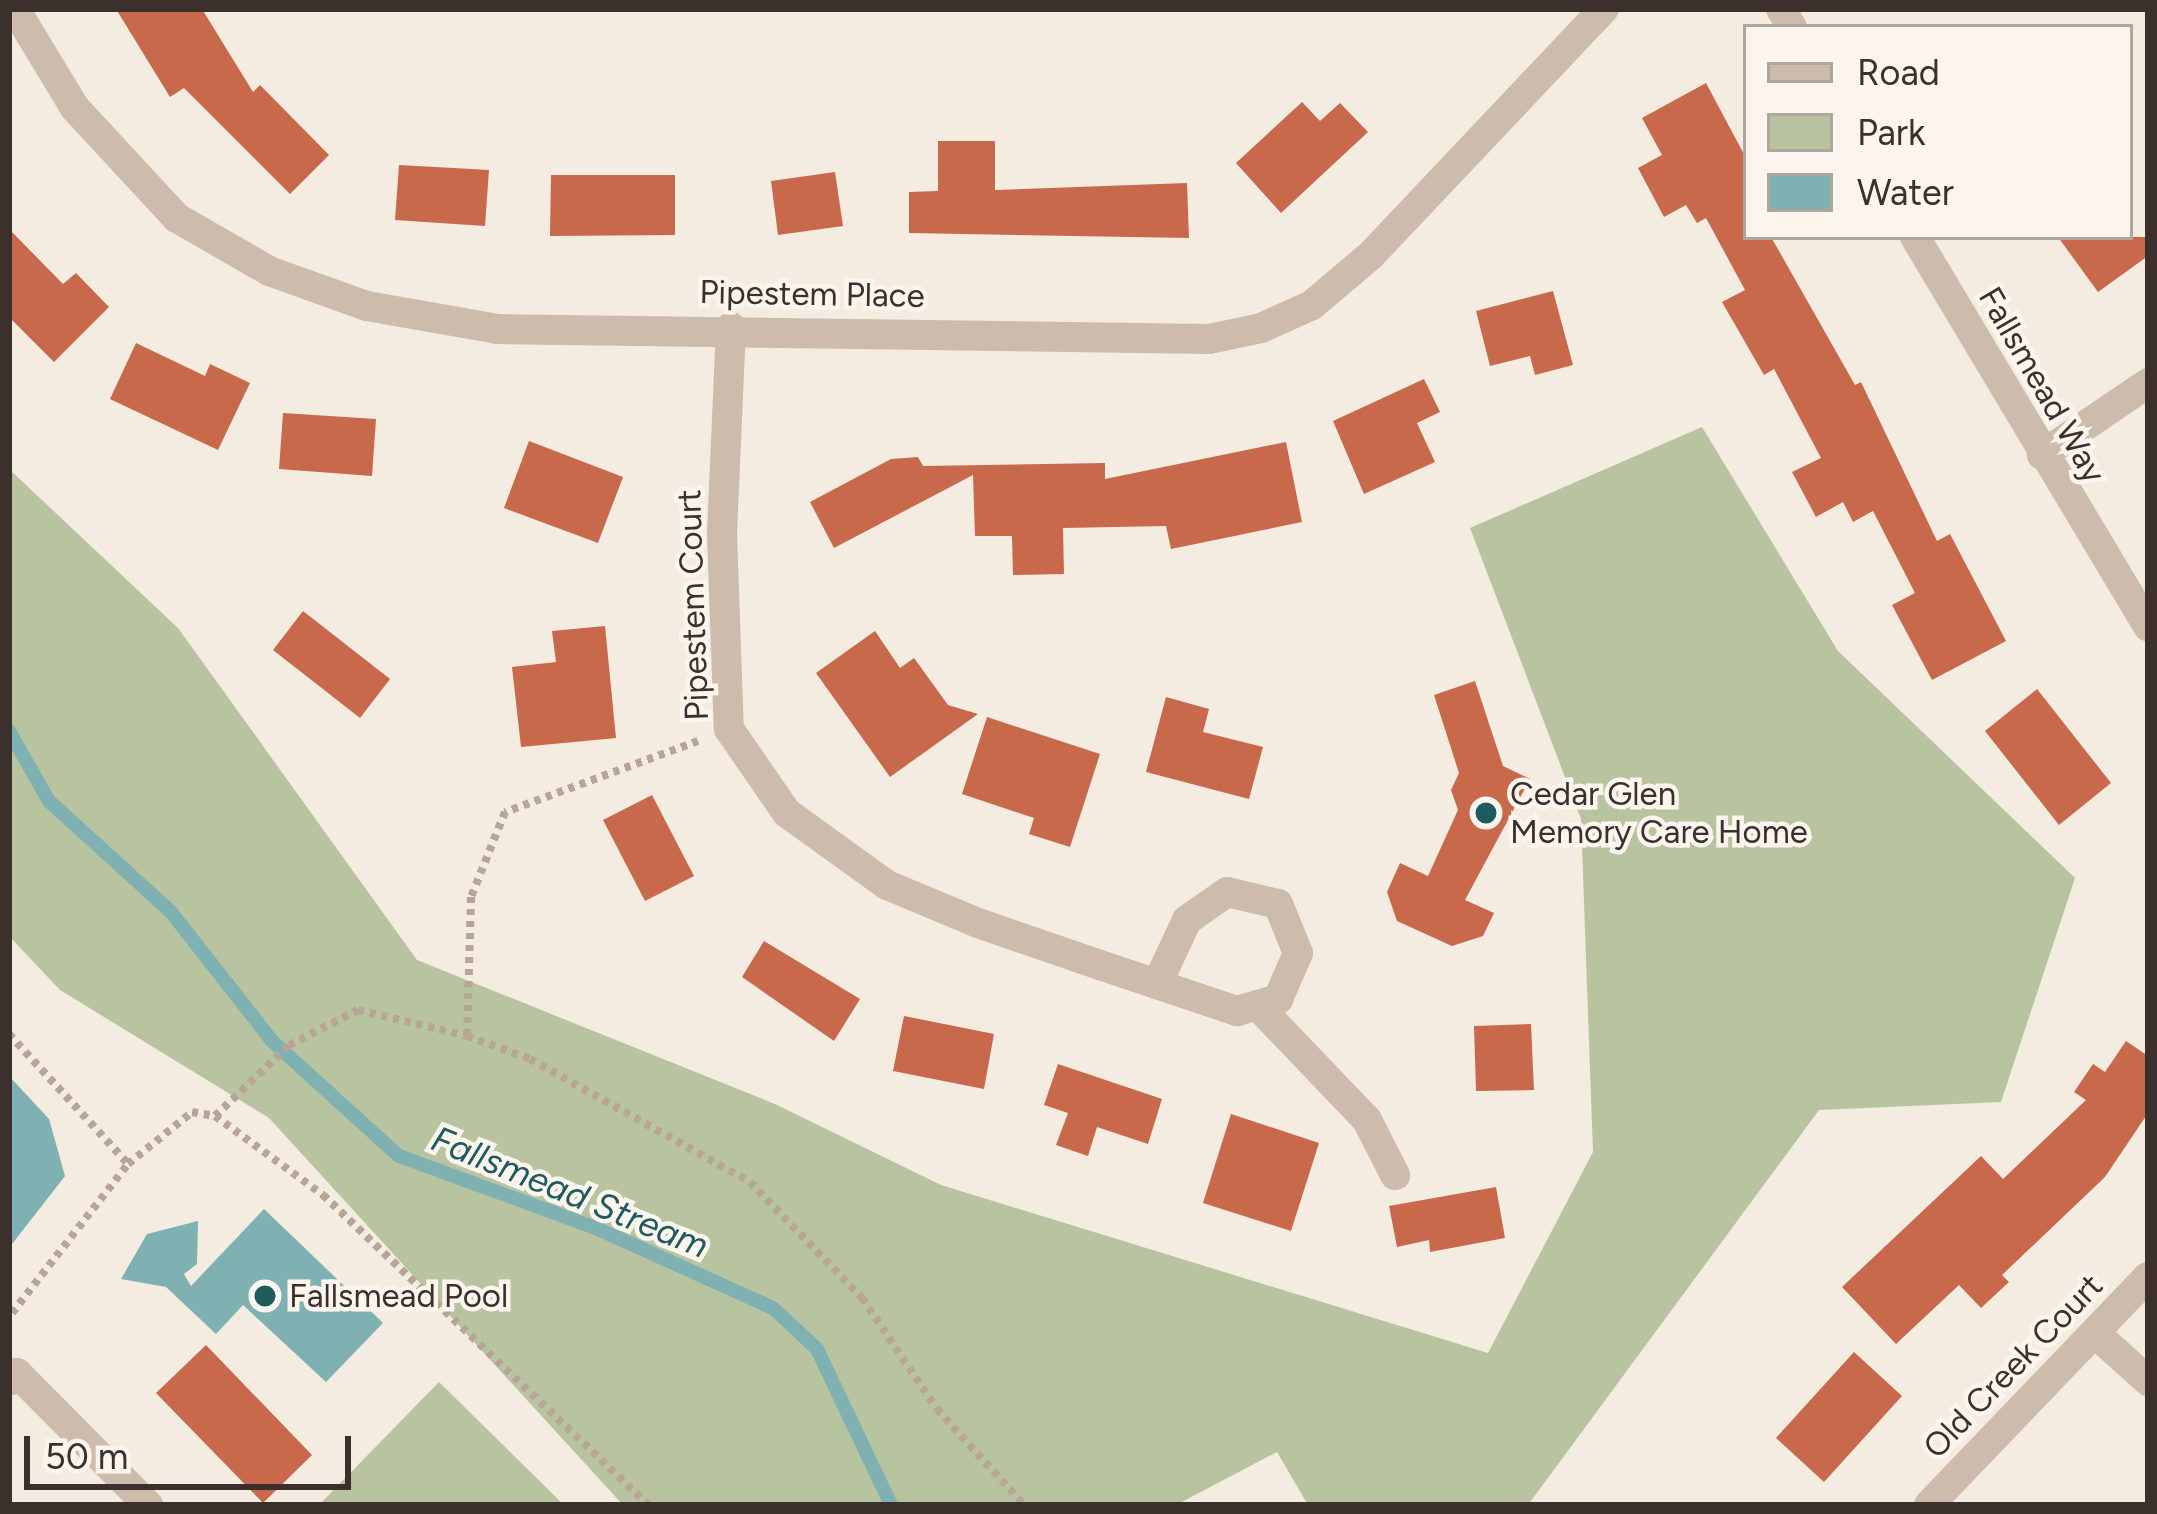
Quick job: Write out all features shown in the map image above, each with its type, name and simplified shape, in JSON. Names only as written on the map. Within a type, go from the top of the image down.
[{"type":"street","name":"Pipestem Place","points":[[15,9],[75,108],[177,218],[268,271],[367,306],[498,329],[731,327],[1209,339],[1261,328],[1312,304],[1371,255],[1604,9]]},
{"type":"street","name":"Fallsmead Way","points":[[1917,240],[2148,627]]},
{"type":"street","name":"Pipestem Court","points":[[731,327],[722,533],[729,729],[787,813],[887,885],[1237,1010],[1258,1004]]},
{"type":"street","points":[[2042,455],[2148,383]]},
{"type":"street","points":[[1157,984],[1187,920],[1227,892],[1278,904],[1298,953],[1278,999],[1258,1004],[1367,1120],[1395,1175]]},
{"type":"street","name":"Old Creek Court","points":[[1929,1505],[2148,1277]]},
{"type":"street","points":[[2097,1335],[2148,1381]]},
{"type":"street","points":[[9,1381],[17,1373],[148,1505]]},
{"type":"path","points":[[467,1036],[471,897],[505,812],[729,729]]},
{"type":"path","points":[[214,1116],[289,1045],[358,1010],[467,1036],[530,1059],[750,1182],[862,1298],[937,1409],[1024,1505]]},
{"type":"path","points":[[9,1034],[128,1164]]},
{"type":"path","points":[[12,1313],[128,1164],[192,1112],[214,1116],[323,1196],[649,1505]]},
{"type":"green space","points":[[1702,427],[1838,651],[2075,878],[2001,1102],[1819,1110],[1528,1505],[1308,1505],[1277,1452],[1176,1505],[623,1505],[269,1118],[60,990],[9,936],[9,469],[178,628],[417,960],[775,1104],[941,1185],[1488,1353],[1593,1152],[1581,819],[1470,528]]},
{"type":"green space","points":[[439,1382],[564,1505],[319,1505]]},
{"type":"water","points":[[9,1076],[49,1119],[65,1176],[9,1248]]},
{"type":"water","name":"Fallsmead Pool","points":[[264,1209],[383,1323],[326,1382],[243,1305],[216,1334],[166,1287],[121,1279],[147,1234],[198,1221],[197,1264],[184,1274],[191,1286]]},
{"type":"building","points":[[116,9],[202,9],[253,92],[260,85],[329,155],[290,194],[184,88],[170,97]]},
{"type":"building","points":[[1706,83],[1743,152],[1743,240],[1773,240],[1855,385],[1861,382],[1937,541],[1950,534],[2006,641],[1932,680],[1892,605],[1915,593],[1873,511],[1853,522],[1843,502],[1816,517],[1792,472],[1821,458],[1774,369],[1764,375],[1722,302],[1745,290],[1706,218],[1697,223],[1686,205],[1664,217],[1638,168],[1662,155],[1642,118]]},
{"type":"building","points":[[1302,102],[1320,121],[1340,103],[1368,132],[1281,213],[1236,163]]},
{"type":"building","points":[[938,141],[995,141],[995,190],[1187,183],[1189,238],[909,233],[909,192],[938,191]]},
{"type":"building","points":[[399,165],[489,170],[485,226],[395,220]]},
{"type":"building","points":[[835,172],[843,226],[778,235],[771,181]]},
{"type":"building","points":[[551,175],[675,175],[675,235],[550,236]]},
{"type":"building","points":[[9,229],[63,284],[76,273],[109,307],[54,362],[9,317]]},
{"type":"building","points":[[2148,237],[2148,256],[2098,292],[2060,240]]},
{"type":"building","points":[[1553,291],[1573,365],[1535,375],[1530,356],[1490,366],[1476,311]]},
{"type":"building","points":[[136,343],[205,376],[210,364],[250,383],[218,450],[110,399]]},
{"type":"building","points":[[1424,379],[1440,412],[1417,423],[1435,462],[1364,494],[1333,421]]},
{"type":"building","points":[[283,413],[376,419],[372,476],[279,469]]},
{"type":"building","points":[[529,441],[623,477],[598,543],[504,508]]},
{"type":"building","points":[[1286,442],[1302,522],[1171,549],[1166,526],[1063,528],[1064,574],[1013,575],[1012,536],[975,536],[973,475],[834,548],[810,502],[891,459],[918,457],[923,466],[1105,463],[1105,479]]},
{"type":"building","points":[[303,611],[390,679],[360,718],[273,650]]},
{"type":"building","points":[[605,626],[616,738],[521,747],[512,667],[556,662],[552,631]]},
{"type":"building","points":[[875,631],[900,668],[914,658],[948,705],[978,714],[890,777],[816,673]]},
{"type":"building","name":"Cedar Glen Memory Care Home","points":[[1475,681],[1503,766],[1530,779],[1465,900],[1494,913],[1483,936],[1452,946],[1397,921],[1387,892],[1400,863],[1428,876],[1458,810],[1451,790],[1459,773],[1434,695]]},
{"type":"building","points":[[2037,689],[2111,783],[2059,825],[1985,731]]},
{"type":"building","points":[[1166,697],[1209,709],[1203,732],[1263,747],[1249,799],[1146,772]]},
{"type":"building","points":[[987,717],[1100,754],[1070,847],[1029,834],[1034,818],[962,794]]},
{"type":"building","points":[[652,795],[694,876],[645,901],[603,820]]},
{"type":"building","points":[[764,941],[860,999],[834,1041],[742,977]]},
{"type":"building","points":[[904,1016],[994,1034],[984,1089],[893,1071]]},
{"type":"building","points":[[1531,1024],[1534,1090],[1476,1091],[1474,1026]]},
{"type":"building","points":[[2126,1041],[2148,1056],[2148,1113],[2105,1177],[2002,1275],[2009,1282],[1981,1308],[1959,1285],[1896,1344],[1842,1287],[1981,1156],[2003,1179],[2086,1100],[2074,1092],[2093,1064],[2105,1072]]},
{"type":"building","points":[[1058,1064],[1162,1099],[1148,1144],[1097,1127],[1088,1156],[1056,1145],[1068,1113],[1044,1105]]},
{"type":"building","points":[[1231,1114],[1319,1143],[1291,1231],[1203,1203]]},
{"type":"building","points":[[1496,1187],[1505,1238],[1430,1252],[1429,1240],[1397,1247],[1389,1206]]},
{"type":"building","points":[[206,1345],[312,1455],[263,1503],[156,1393]]},
{"type":"building","points":[[1854,1352],[1902,1396],[1824,1482],[1776,1438]]},
{"type":"waterway","name":"Fallsmead Stream","points":[[9,731],[49,801],[171,912],[272,1041],[399,1156],[598,1229],[773,1308],[817,1349],[891,1505]]},
{"type":"place","name":"Cedar Glen Memory Care Home","points":[[1486,813]]},
{"type":"place","name":"Fallsmead Pool","points":[[265,1296]]}]
